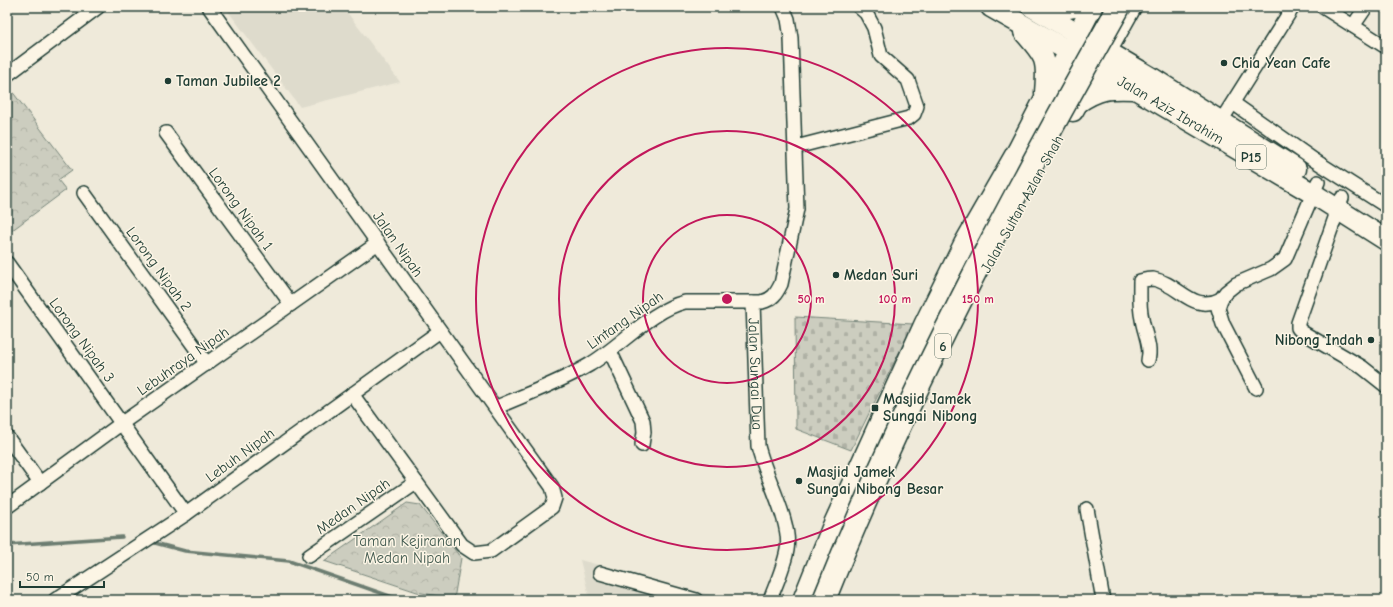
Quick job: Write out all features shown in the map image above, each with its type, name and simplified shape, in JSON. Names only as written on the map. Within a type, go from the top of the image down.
[{"type":"highway","name":"Jalan Sultan Azlan Shah","points":[[808,600],[878,436],[942,302],[1102,7]]},
{"type":"highway","name":"Jalan Sultan Azlan Shah","points":[[824,600],[886,454],[949,321],[1119,7]]},
{"type":"main road","name":"P15","points":[[991,7],[1069,52],[1103,59]]},
{"type":"main road","name":"P15","points":[[1032,7],[1078,34],[1103,59]]},
{"type":"main road","points":[[1032,7],[1064,9],[1075,7]]},
{"type":"main road","name":"Jalan Sultan Azlan Shah","points":[[803,600],[832,528],[964,244],[1045,99],[1092,7]]},
{"type":"main road","points":[[1077,104],[1097,91],[1145,84],[1127,40],[1127,28],[1131,7]]},
{"type":"main road","name":"Jalan Sultan Azlan Shah","points":[[831,600],[896,446],[941,349],[1131,7]]},
{"type":"main road","points":[[1013,20],[1044,56],[1047,71],[1045,99]]},
{"type":"main road","name":"Jalan Aziz Ibrahim","points":[[1103,59],[1315,187]]},
{"type":"main road","name":"Jalan Aziz Ibrahim","points":[[1145,84],[1221,121],[1340,204],[1386,240]]},
{"type":"main road","name":"Jalan Aziz Ibrahim","points":[[1340,204],[1386,226]]},
{"type":"street","points":[[7,75],[98,7]]},
{"type":"street","name":"Jalan Nipah","points":[[209,7],[440,330],[497,407],[552,487],[555,501]]},
{"type":"street","name":"Lintang Nipah","points":[[497,407],[588,366],[610,352],[658,314],[675,304],[685,302],[753,302],[772,299],[781,284],[798,209],[791,38],[788,19],[783,7]]},
{"type":"street","points":[[796,147],[909,118],[914,114],[916,106],[908,80],[881,56],[874,28],[866,14],[859,7]]},
{"type":"street","points":[[1221,121],[1294,7]]},
{"type":"street","points":[[1323,7],[1386,47]]},
{"type":"street","points":[[1354,26],[1366,7]]},
{"type":"street","points":[[1233,103],[1314,160],[1386,206]]},
{"type":"street","name":"Lorong Nipah 1","points":[[166,133],[291,304]]},
{"type":"street","points":[[1148,360],[1150,352],[1139,299],[1140,281],[1152,279],[1170,286],[1199,304],[1211,304],[1221,299],[1236,284],[1271,269],[1285,259],[1315,187]]},
{"type":"street","name":"Lorong Nipah 2","points":[[84,193],[206,364]]},
{"type":"street","points":[[1340,204],[1298,323],[1298,328],[1302,332],[1362,367],[1386,386]]},
{"type":"street","name":"Lebuhraya Nipah","points":[[7,507],[122,423],[378,243]]},
{"type":"street","name":"Lorong Nipah 3","points":[[7,263],[186,514]]},
{"type":"street","points":[[1221,299],[1218,308],[1220,316],[1256,388]]},
{"type":"street","name":"Jalan Sungai Dua","points":[[753,302],[758,446],[762,463],[784,519],[788,535],[784,563],[770,600]]},
{"type":"street","name":"Lebuh Nipah","points":[[55,600],[186,514],[440,330]]},
{"type":"street","points":[[610,352],[643,420],[644,432],[642,445]]},
{"type":"street","name":"Medan Nipah","points":[[352,394],[462,545],[474,553],[491,551],[548,512],[555,501]]},
{"type":"street","points":[[7,437],[40,483]]},
{"type":"street","name":"Medan Nipah","points":[[309,556],[416,482]]},
{"type":"street","points":[[1087,509],[1103,600]]},
{"type":"street","points":[[600,573],[696,600]]},
{"type":"shaded area","points":[[225,7],[343,7],[400,82],[300,107]]},
{"type":"shaded area","points":[[580,560],[729,600],[590,600]]},
{"type":"green space","points":[[8,86],[72,170],[58,180],[66,190],[7,234]]},
{"type":"green space","points":[[795,317],[913,324],[851,450],[796,429]]},
{"type":"green space","name":"Taman Kejiranan Medan Nipah","points":[[407,503],[420,505],[461,558],[454,599],[417,592],[324,561]]},
{"type":"waterway","points":[[7,545],[122,537]]},
{"type":"waterway","points":[[155,543],[185,551],[289,561],[401,600]]},
{"type":"place","name":"Chia Yean Cafe","points":[[1224,63]]},
{"type":"place","name":"Taman Jubilee 2","points":[[168,81]]},
{"type":"place","name":"Medan Suri","points":[[836,275]]},
{"type":"place","name":"Nibong Indah","points":[[1371,340]]},
{"type":"place","name":"Masjid Jamek Sungai Nibong","points":[[875,408]]},
{"type":"place","name":"Masjid Jamek Sungai Nibong Besar","points":[[799,481]]}]
